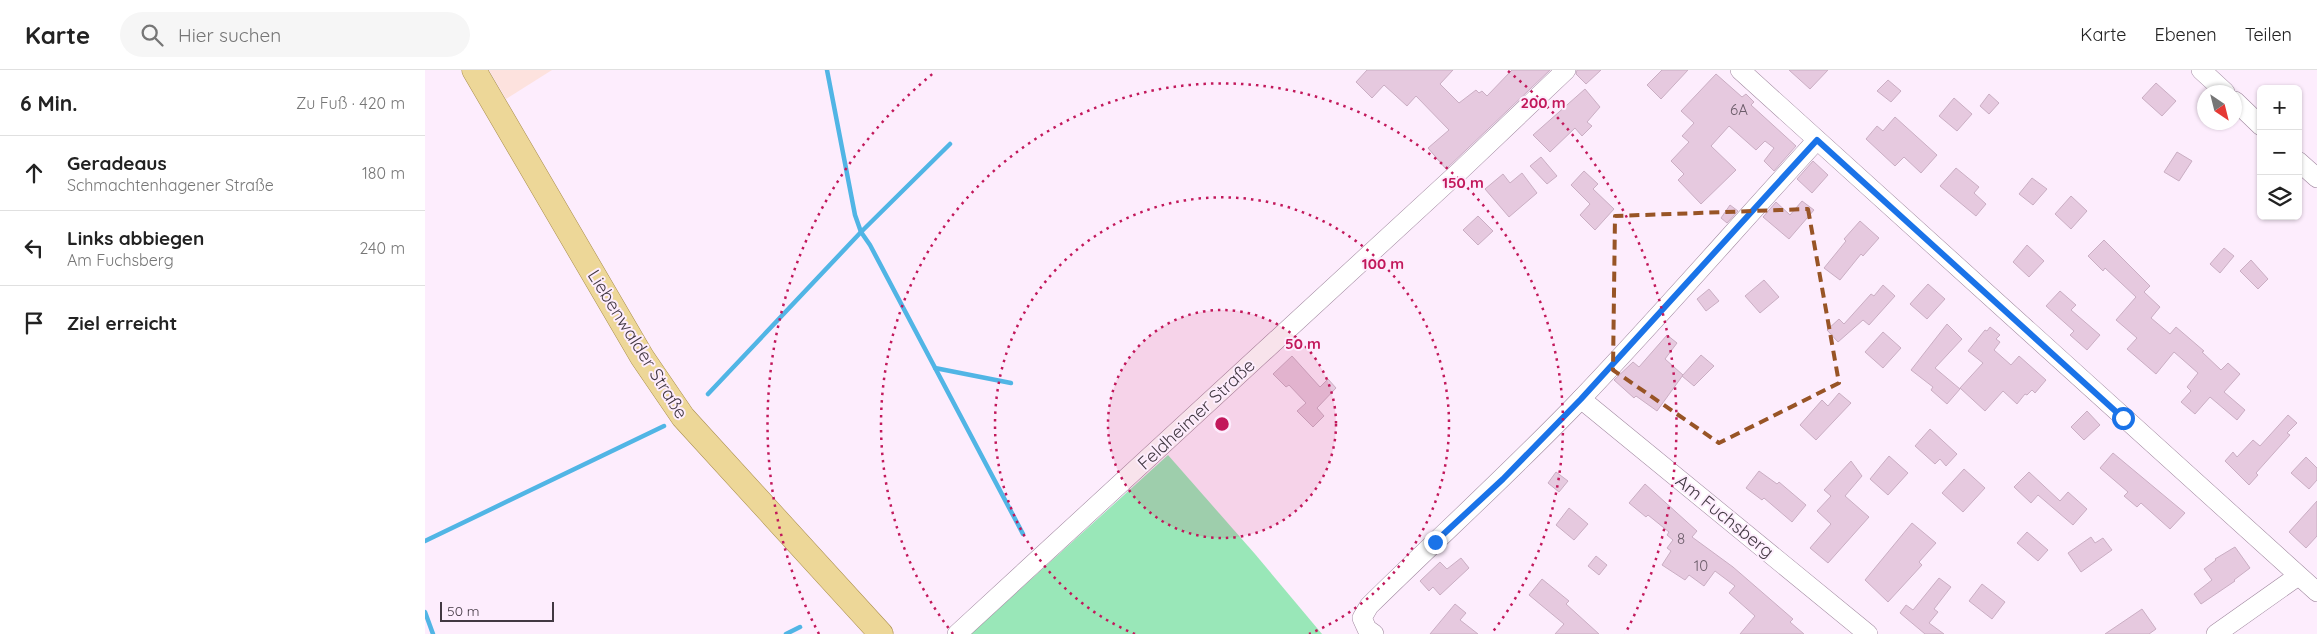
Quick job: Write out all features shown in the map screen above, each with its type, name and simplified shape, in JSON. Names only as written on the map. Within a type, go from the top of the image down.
[{"type":"main road","name":"Liebenwalder Straße","points":[[474,70],[642,357],[683,417],[881,634]]},
{"type":"street","name":"Feldheimer Straße","points":[[957,634],[1566,70]]},
{"type":"street","points":[[1740,70],[2317,592]]},
{"type":"street","points":[[2201,70],[2217,85]]},
{"type":"street","points":[[2242,108],[2257,122]]},
{"type":"street","points":[[1364,630],[1362,618],[1369,606],[1503,479],[1581,399],[1817,140]]},
{"type":"street","points":[[2302,165],[2317,178]]},
{"type":"street","name":"Am Fuchsberg","points":[[1581,399],[1868,634]]},
{"type":"street","points":[[2216,634],[2298,576]]},
{"type":"highlighted area","points":[[1808,209],[1839,383],[1719,443],[1613,370],[1615,216]]},
{"type":"shaded area","points":[[489,70],[552,70],[506,99]]},
{"type":"green space","points":[[1168,455],[1322,634],[971,634]]},
{"type":"building","points":[[1367,70],[1453,70],[1440,84],[1459,103],[1476,90],[1479,93],[1482,91],[1487,96],[1512,70],[1550,70],[1446,169],[1428,148],[1449,130],[1416,96],[1407,106],[1384,85],[1372,98],[1356,82]]},
{"type":"building","points":[[1577,70],[1601,70],[1586,84],[1576,74]]},
{"type":"building","points":[[1662,70],[1688,70],[1661,99],[1647,85]]},
{"type":"building","points":[[1789,70],[1828,70],[1810,89]]},
{"type":"building","points":[[1716,74],[1742,97],[1746,94],[1754,102],[1751,105],[1796,146],[1774,171],[1764,161],[1774,148],[1765,141],[1756,150],[1729,126],[1711,146],[1736,170],[1701,204],[1678,180],[1684,174],[1671,161],[1689,142],[1682,136],[1694,123],[1681,111]]},
{"type":"building","points":[[1888,80],[1901,91],[1891,102],[1877,91]]},
{"type":"building","points":[[2156,83],[2176,101],[2162,116],[2142,98]]},
{"type":"building","points":[[1585,89],[1600,107],[1587,122],[1592,126],[1582,136],[1575,128],[1550,152],[1533,135]]},
{"type":"building","points":[[1989,94],[1999,103],[1989,114],[1980,106]]},
{"type":"building","points":[[1954,98],[1972,114],[1957,131],[1939,116]]},
{"type":"building","points":[[1895,117],[1937,155],[1921,173],[1904,157],[1895,166],[1866,139],[1877,126],[1883,131]]},
{"type":"building","points":[[2177,152],[2192,161],[2179,181],[2164,172]]},
{"type":"building","points":[[1541,157],[1557,176],[1547,184],[1530,166]]},
{"type":"building","points":[[1813,161],[1828,175],[1812,193],[1797,179]]},
{"type":"building","points":[[1956,168],[1979,187],[1974,193],[1986,204],[1976,216],[1940,186]]},
{"type":"building","points":[[1584,171],[1598,184],[1593,189],[1614,209],[1595,230],[1580,215],[1590,204],[1571,185]]},
{"type":"building","points":[[1522,173],[1537,193],[1509,217],[1485,189],[1503,174],[1510,183]]},
{"type":"building","points":[[2032,178],[2047,189],[2033,205],[2019,194]]},
{"type":"building","points":[[2071,196],[2087,211],[2071,229],[2055,214]]},
{"type":"building","points":[[1802,201],[1814,210],[1789,239],[1763,217],[1776,202],[1790,215]]},
{"type":"building","points":[[1730,205],[1738,211],[1727,223],[1721,218]]},
{"type":"building","points":[[1478,216],[1493,231],[1478,245],[1463,230]]},
{"type":"building","points":[[1860,221],[1879,238],[1863,256],[1861,254],[1840,280],[1824,268],[1846,241],[1844,239]]},
{"type":"building","points":[[2104,240],[2150,286],[2144,292],[2160,307],[2151,318],[2170,334],[2176,327],[2204,351],[2202,352],[2221,370],[2228,363],[2240,374],[2224,392],[2245,410],[2237,420],[2210,397],[2195,414],[2181,402],[2191,391],[2187,387],[2198,373],[2174,352],[2156,374],[2127,349],[2137,338],[2116,320],[2136,297],[2105,268],[2103,271],[2088,256]]},
{"type":"building","points":[[2027,245],[2044,261],[2029,277],[2013,262]]},
{"type":"building","points":[[2224,248],[2234,256],[2220,273],[2210,264]]},
{"type":"building","points":[[2251,260],[2268,279],[2258,289],[2240,271]]},
{"type":"building","points":[[1764,280],[1779,297],[1760,313],[1745,296]]},
{"type":"building","points":[[1928,284],[1945,299],[1927,319],[1910,304]]},
{"type":"building","points":[[1883,285],[1895,296],[1869,325],[1863,320],[1838,342],[1827,330],[1839,319],[1844,324],[1871,294],[1874,296]]},
{"type":"building","points":[[1709,289],[1719,301],[1706,311],[1697,299]]},
{"type":"building","points":[[2060,291],[2076,305],[2071,310],[2100,335],[2087,350],[2070,335],[2074,331],[2046,306]]},
{"type":"building","points":[[1947,324],[1962,339],[1935,368],[1960,389],[1947,404],[1931,390],[1933,387],[1911,370]]},
{"type":"building","points":[[1990,327],[2000,335],[1996,339],[2000,342],[1994,350],[2011,365],[2019,356],[2046,380],[2035,393],[2032,390],[2027,395],[2025,394],[2017,404],[2003,391],[1985,411],[1960,388],[1983,363],[1968,351],[1985,330],[1987,331]]},
{"type":"building","points":[[1883,332],[1901,348],[1883,368],[1865,352]]},
{"type":"building","points":[[1667,335],[1677,343],[1665,359],[1683,375],[1657,411],[1636,396],[1634,398],[1614,380],[1633,362],[1639,367]]},
{"type":"building","points":[[1701,355],[1714,366],[1694,386],[1682,376]]},
{"type":"building","points":[[1292,356],[1320,387],[1328,379],[1336,388],[1317,408],[1324,416],[1313,427],[1297,411],[1306,403],[1289,385],[1286,387],[1273,374]]},
{"type":"building","points":[[1839,393],[1851,403],[1816,440],[1800,425],[1822,400],[1828,406]]},
{"type":"building","points":[[2087,411],[2100,425],[2084,440],[2071,427]]},
{"type":"building","points":[[2288,415],[2297,423],[2287,433],[2290,435],[2256,473],[2258,475],[2249,485],[2225,461],[2233,452],[2237,457],[2253,440],[2260,446]]},
{"type":"building","points":[[1930,429],[1957,454],[1946,466],[1940,459],[1935,464],[1915,446]]},
{"type":"building","points":[[2113,453],[2185,513],[2170,529],[2141,503],[2137,507],[2124,496],[2128,492],[2100,468]]},
{"type":"building","points":[[1889,456],[1908,473],[1888,495],[1870,479]]},
{"type":"building","points":[[2306,457],[2317,468],[2317,480],[2309,489],[2291,473]]},
{"type":"building","points":[[1851,461],[1862,476],[1845,496],[1869,517],[1828,563],[1810,548],[1831,524],[1817,511],[1831,496],[1824,490]]},
{"type":"building","points":[[1964,469],[1985,488],[1963,512],[1942,493]]},
{"type":"building","points":[[1759,471],[1777,484],[1779,482],[1806,505],[1792,522],[1764,498],[1762,500],[1746,488]]},
{"type":"building","points":[[1556,472],[1568,481],[1559,492],[1548,483]]},
{"type":"building","points":[[2029,472],[2060,501],[2068,492],[2087,509],[2073,525],[2038,495],[2031,503],[2014,487]]},
{"type":"building","points":[[1645,484],[1697,531],[1692,537],[1733,567],[1793,619],[1790,622],[1804,634],[1740,634],[1755,616],[1729,593],[1735,586],[1715,571],[1704,586],[1689,575],[1685,580],[1662,565],[1671,551],[1667,548],[1673,540],[1667,535],[1669,532],[1629,503]]},
{"type":"building","points":[[2317,501],[2317,536],[2306,548],[2289,532]]},
{"type":"building","points":[[1569,508],[1588,524],[1574,540],[1556,525]]},
{"type":"building","points":[[1912,523],[1936,543],[1919,562],[1922,565],[1888,602],[1865,580]]},
{"type":"building","points":[[2027,532],[2048,550],[2038,561],[2017,543]]},
{"type":"building","points":[[2091,537],[2095,543],[2103,538],[2112,550],[2081,572],[2068,553]]},
{"type":"building","points":[[2235,547],[2250,568],[2235,581],[2201,604],[2194,594],[2212,580],[2204,569],[2215,559]]},
{"type":"building","points":[[1596,556],[1607,565],[1599,575],[1588,566]]},
{"type":"building","points":[[1461,558],[1469,568],[1440,595],[1433,587],[1429,591],[1420,581],[1440,562],[1447,569]]},
{"type":"building","points":[[1939,578],[1951,587],[1934,609],[1938,612],[1929,623],[1944,634],[1925,634],[1900,613],[1906,605],[1913,610]]},
{"type":"building","points":[[1542,579],[1569,601],[1566,604],[1599,634],[1555,634],[1564,624],[1529,595]]},
{"type":"building","points":[[1982,584],[2005,602],[1992,619],[1969,601]]},
{"type":"building","points":[[1455,604],[1466,613],[1460,620],[1478,634],[1430,634]]},
{"type":"building","points":[[2142,609],[2156,629],[2149,634],[2105,634]]},
{"type":"waterway","points":[[827,70],[855,215],[861,232],[870,245],[1023,534]]},
{"type":"waterway","points":[[708,394],[861,232],[950,144]]},
{"type":"waterway","points":[[935,368],[1011,383]]},
{"type":"waterway","points":[[425,541],[664,426]]},
{"type":"waterway","points":[[425,612],[433,634]]},
{"type":"waterway","points":[[786,634],[800,627]]},
{"type":"route","points":[[1435,542],[1503,479],[1581,399],[1817,140],[2123,418]]}]
